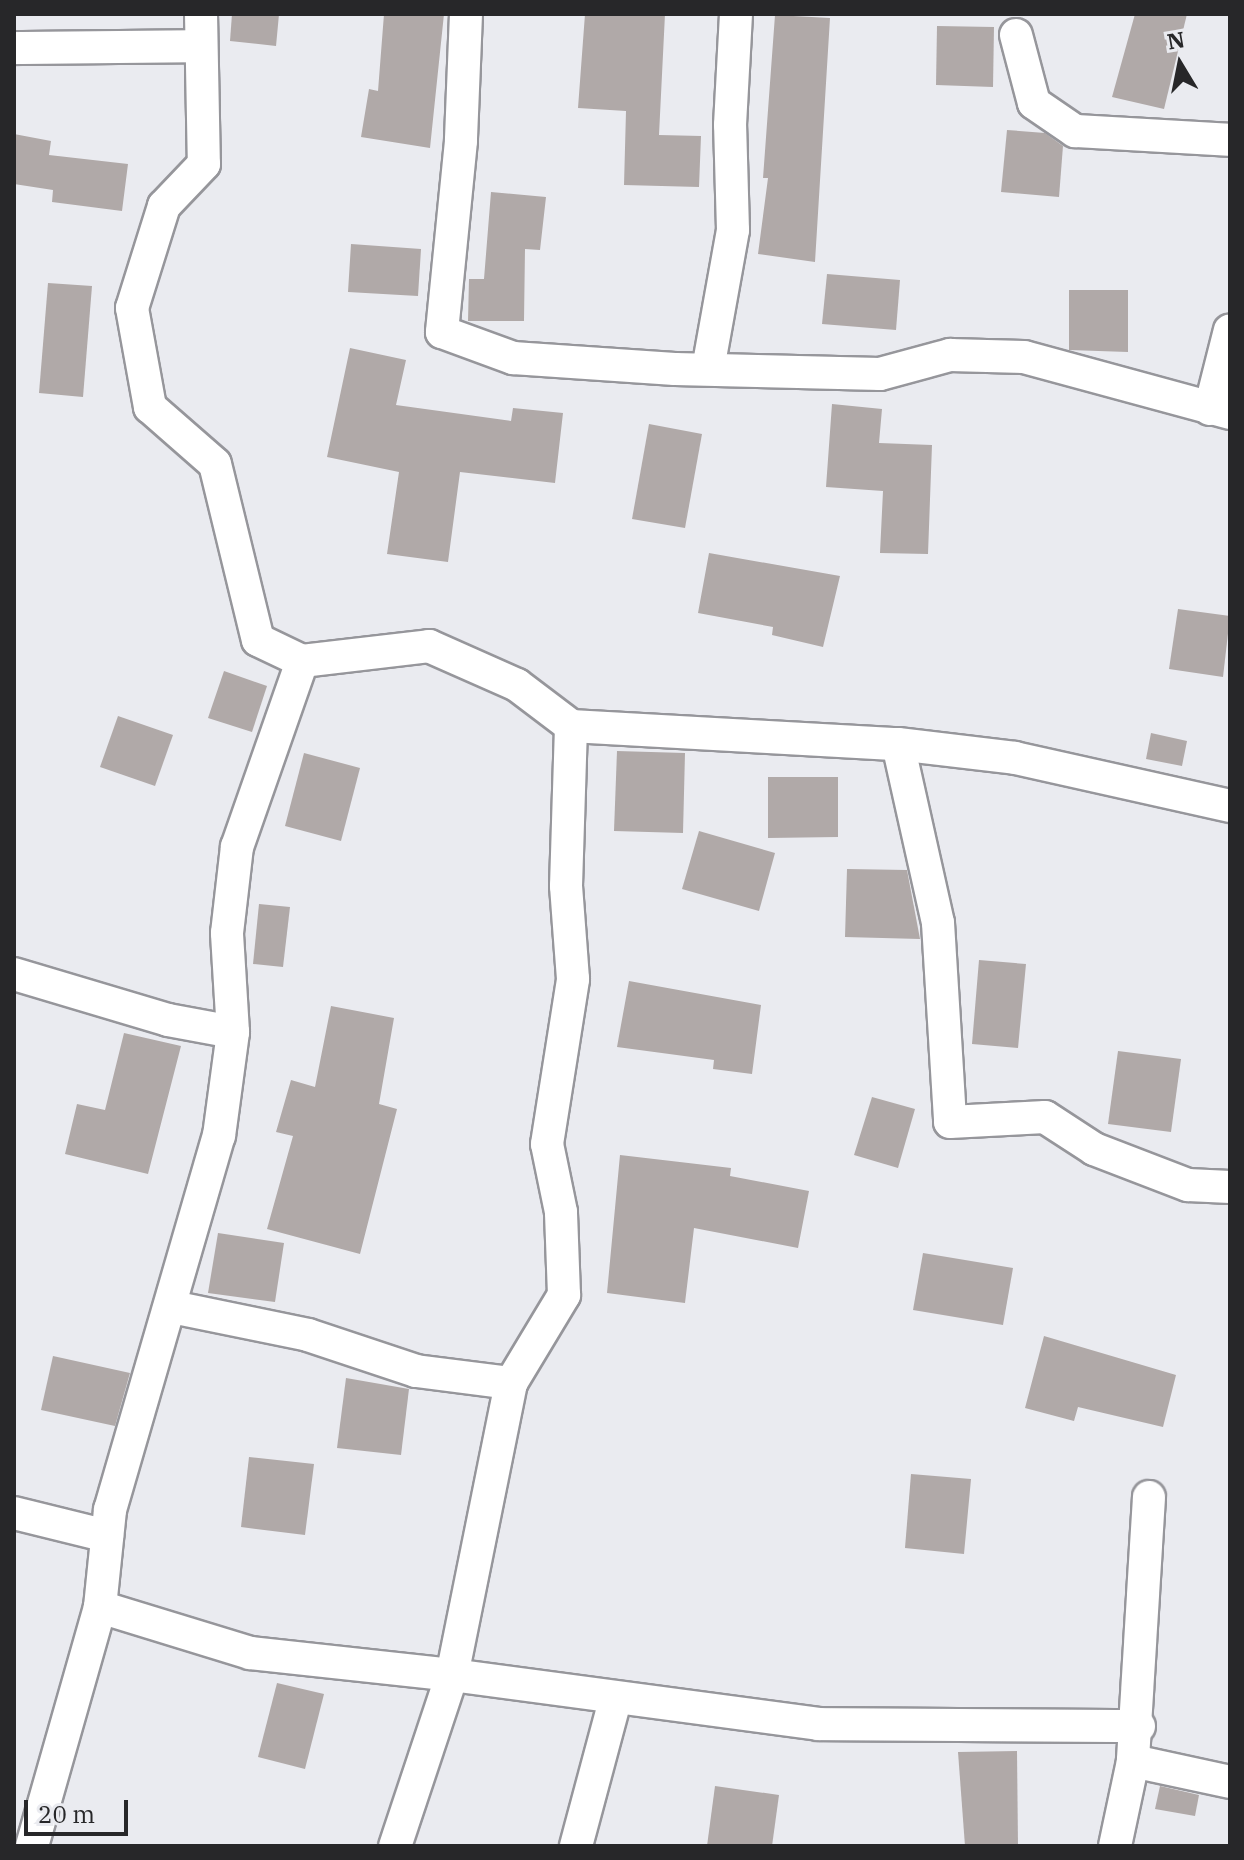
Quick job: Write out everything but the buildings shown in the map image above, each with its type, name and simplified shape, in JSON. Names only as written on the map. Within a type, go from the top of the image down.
[{"type":"street","points":[[201,14],[199,46],[204,164],[164,206],[132,308],[150,407],[215,464],[258,640],[302,661],[429,646],[517,685],[571,726],[898,744],[1015,758],[1230,806]]},
{"type":"street","points":[[466,14],[461,141],[442,332],[513,358],[708,369],[880,374],[950,355],[1024,357],[1220,411],[1230,330]]},
{"type":"street","points":[[708,369],[733,230],[730,125],[736,14]]},
{"type":"street","points":[[1016,35],[1034,103],[1075,131],[1230,140]]},
{"type":"street","points":[[14,48],[199,46]]},
{"type":"street","points":[[27,1838],[100,1607],[107,1536],[219,1136],[233,1032],[227,933],[237,847],[302,661]]},
{"type":"street","points":[[395,1846],[452,1675],[511,1383],[564,1295],[561,1212],[547,1144],[573,979],[566,886],[571,726]]},
{"type":"street","points":[[898,744],[938,923],[950,1122],[1045,1117],[1094,1149],[1188,1185],[1230,1187]]},
{"type":"street","points":[[14,974],[168,1020],[233,1032]]},
{"type":"street","points":[[172,1307],[308,1335],[416,1371],[511,1383]]},
{"type":"street","points":[[1115,1846],[1139,1726],[1149,1497]]},
{"type":"street","points":[[14,1513],[107,1536]]},
{"type":"street","points":[[100,1607],[250,1653],[452,1675],[615,1700],[818,1724],[1139,1726]]},
{"type":"street","points":[[576,1846],[615,1700]]},
{"type":"street","points":[[1133,1761],[1230,1782]]}]
